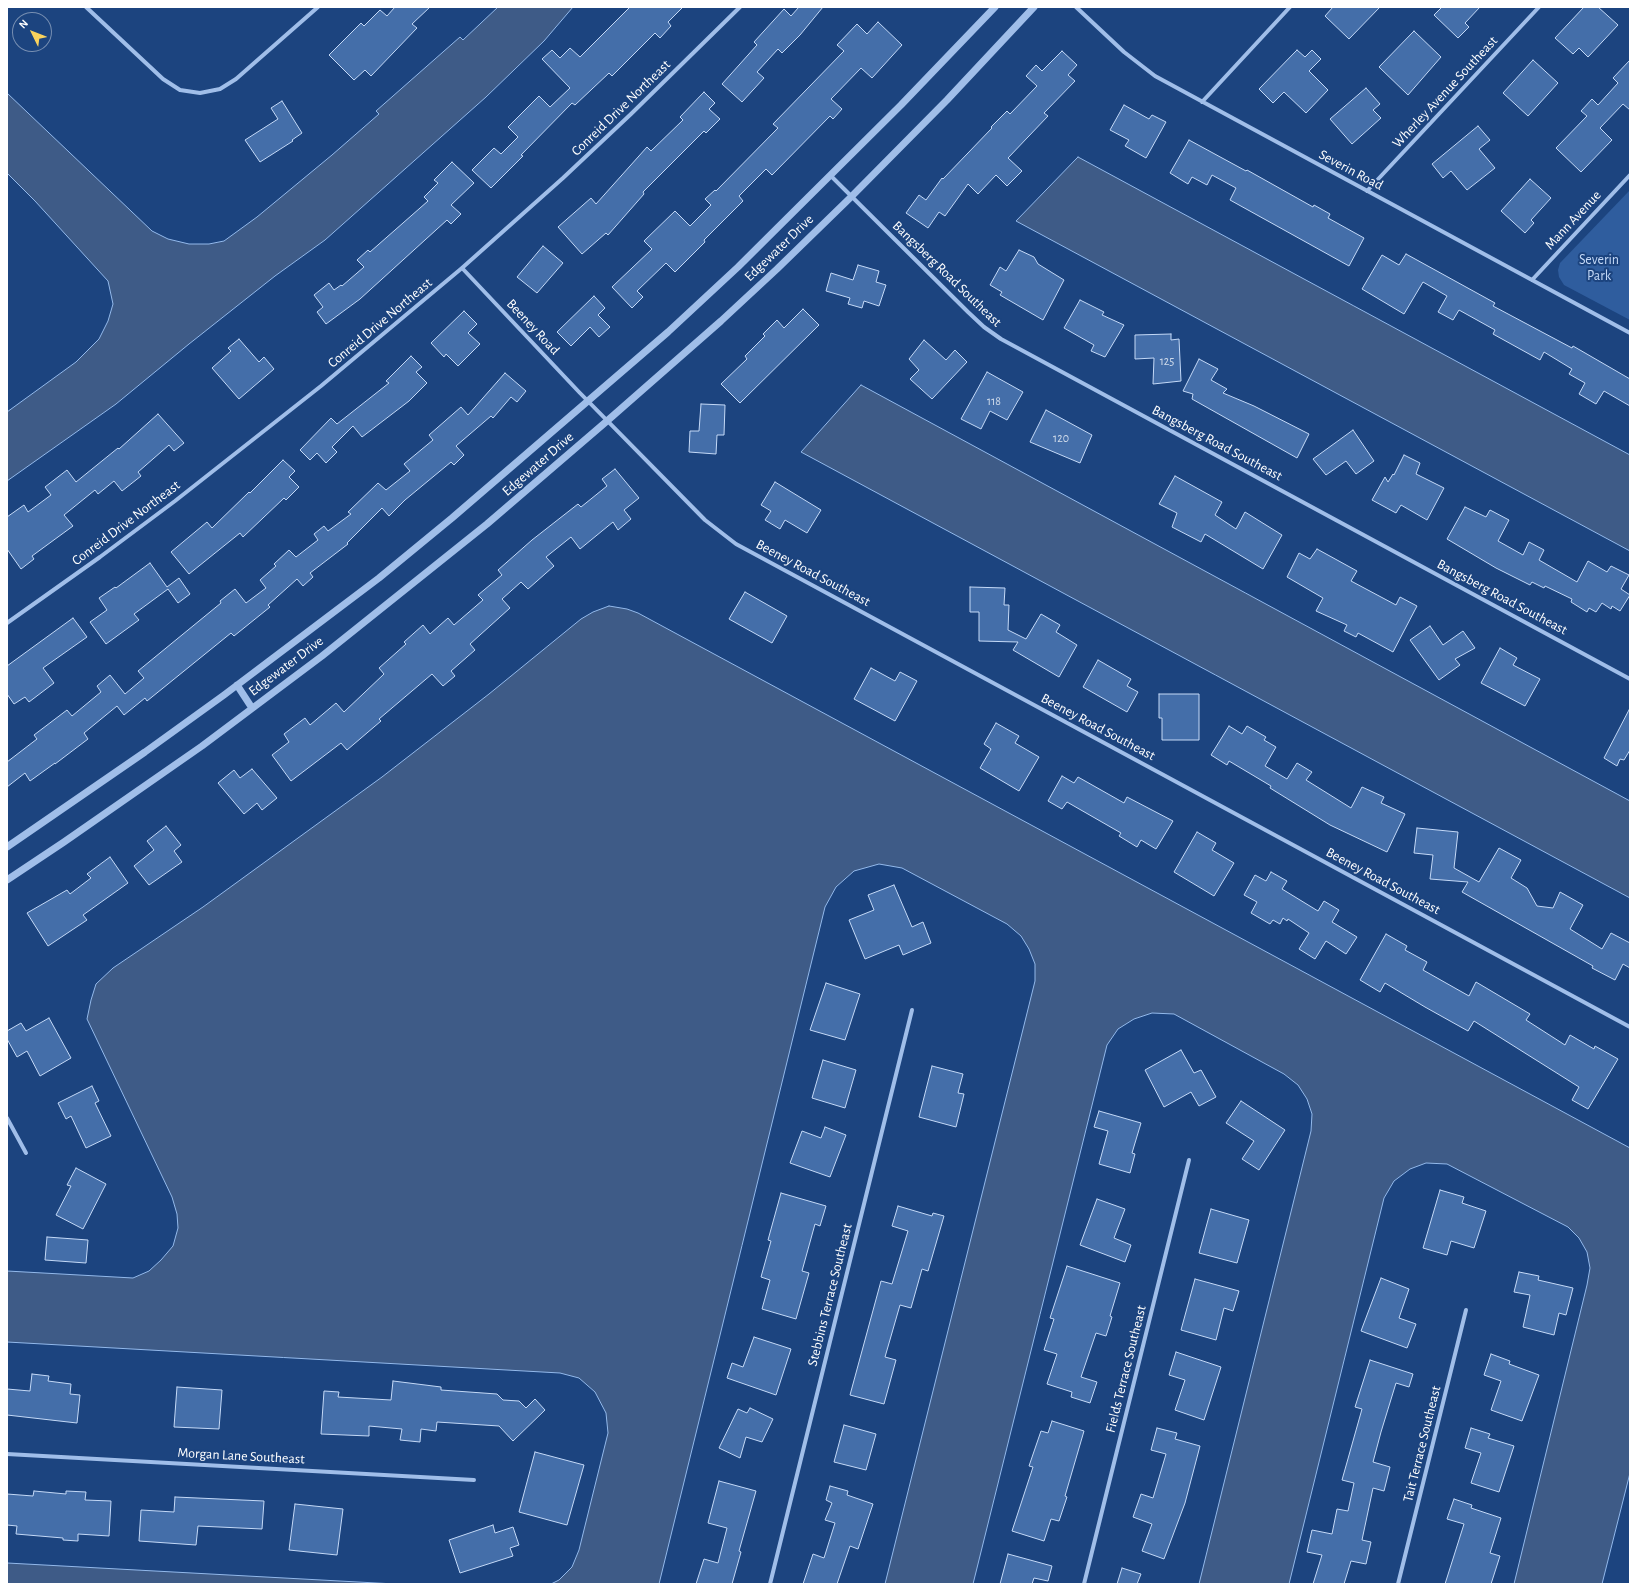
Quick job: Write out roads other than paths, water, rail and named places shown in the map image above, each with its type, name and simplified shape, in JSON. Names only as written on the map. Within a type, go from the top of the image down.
[{"type":"street","points":[[86,7],[163,79],[180,90],[200,93],[220,90],[236,79],[318,7]]},
{"type":"street","name":"Conreid Drive Northeast","points":[[7,623],[100,557],[249,444],[462,268],[563,178],[631,114],[740,7]]},
{"type":"street","name":"Edgewater Drive","points":[[7,847],[146,752],[379,578],[589,402],[668,332],[831,176],[901,106],[994,7]]},
{"type":"street","name":"Edgewater Drive","points":[[7,880],[70,838],[252,708],[322,656],[487,524],[721,321],[851,197],[947,100],[1034,7]]},
{"type":"street","name":"Severin Road","points":[[1076,7],[1139,65],[1155,76],[1630,333]]},
{"type":"street","points":[[1202,102],[1290,7]]},
{"type":"street","name":"Wherley Avenue Southeast","points":[[1367,191],[1538,7]]},
{"type":"street","name":"Mann Avenue","points":[[1532,280],[1630,175]]},
{"type":"street","name":"Bangsberg Road Southeast","points":[[831,176],[968,312],[1000,339],[1630,679]]},
{"type":"street","name":"Beeney Road","points":[[462,268],[589,402]]},
{"type":"street","name":"Beeney Road Southeast","points":[[589,402],[705,520],[736,544],[1630,1026]]},
{"type":"street","points":[[237,685],[252,708]]},
{"type":"street","name":"Stebbins Terrace Southeast","points":[[770,1584],[912,1010]]},
{"type":"street","points":[[7,1118],[26,1154]]},
{"type":"street","name":"Fields Terrace Southeast","points":[[1084,1584],[1189,1160]]},
{"type":"street","name":"Tait Terrace Southeast","points":[[1398,1584],[1466,1310]]},
{"type":"street","name":"Morgan Lane Southeast","points":[[7,1454],[474,1480]]},
{"type":"park label","name":"Severin Park","points":[[1599,268]]}]
